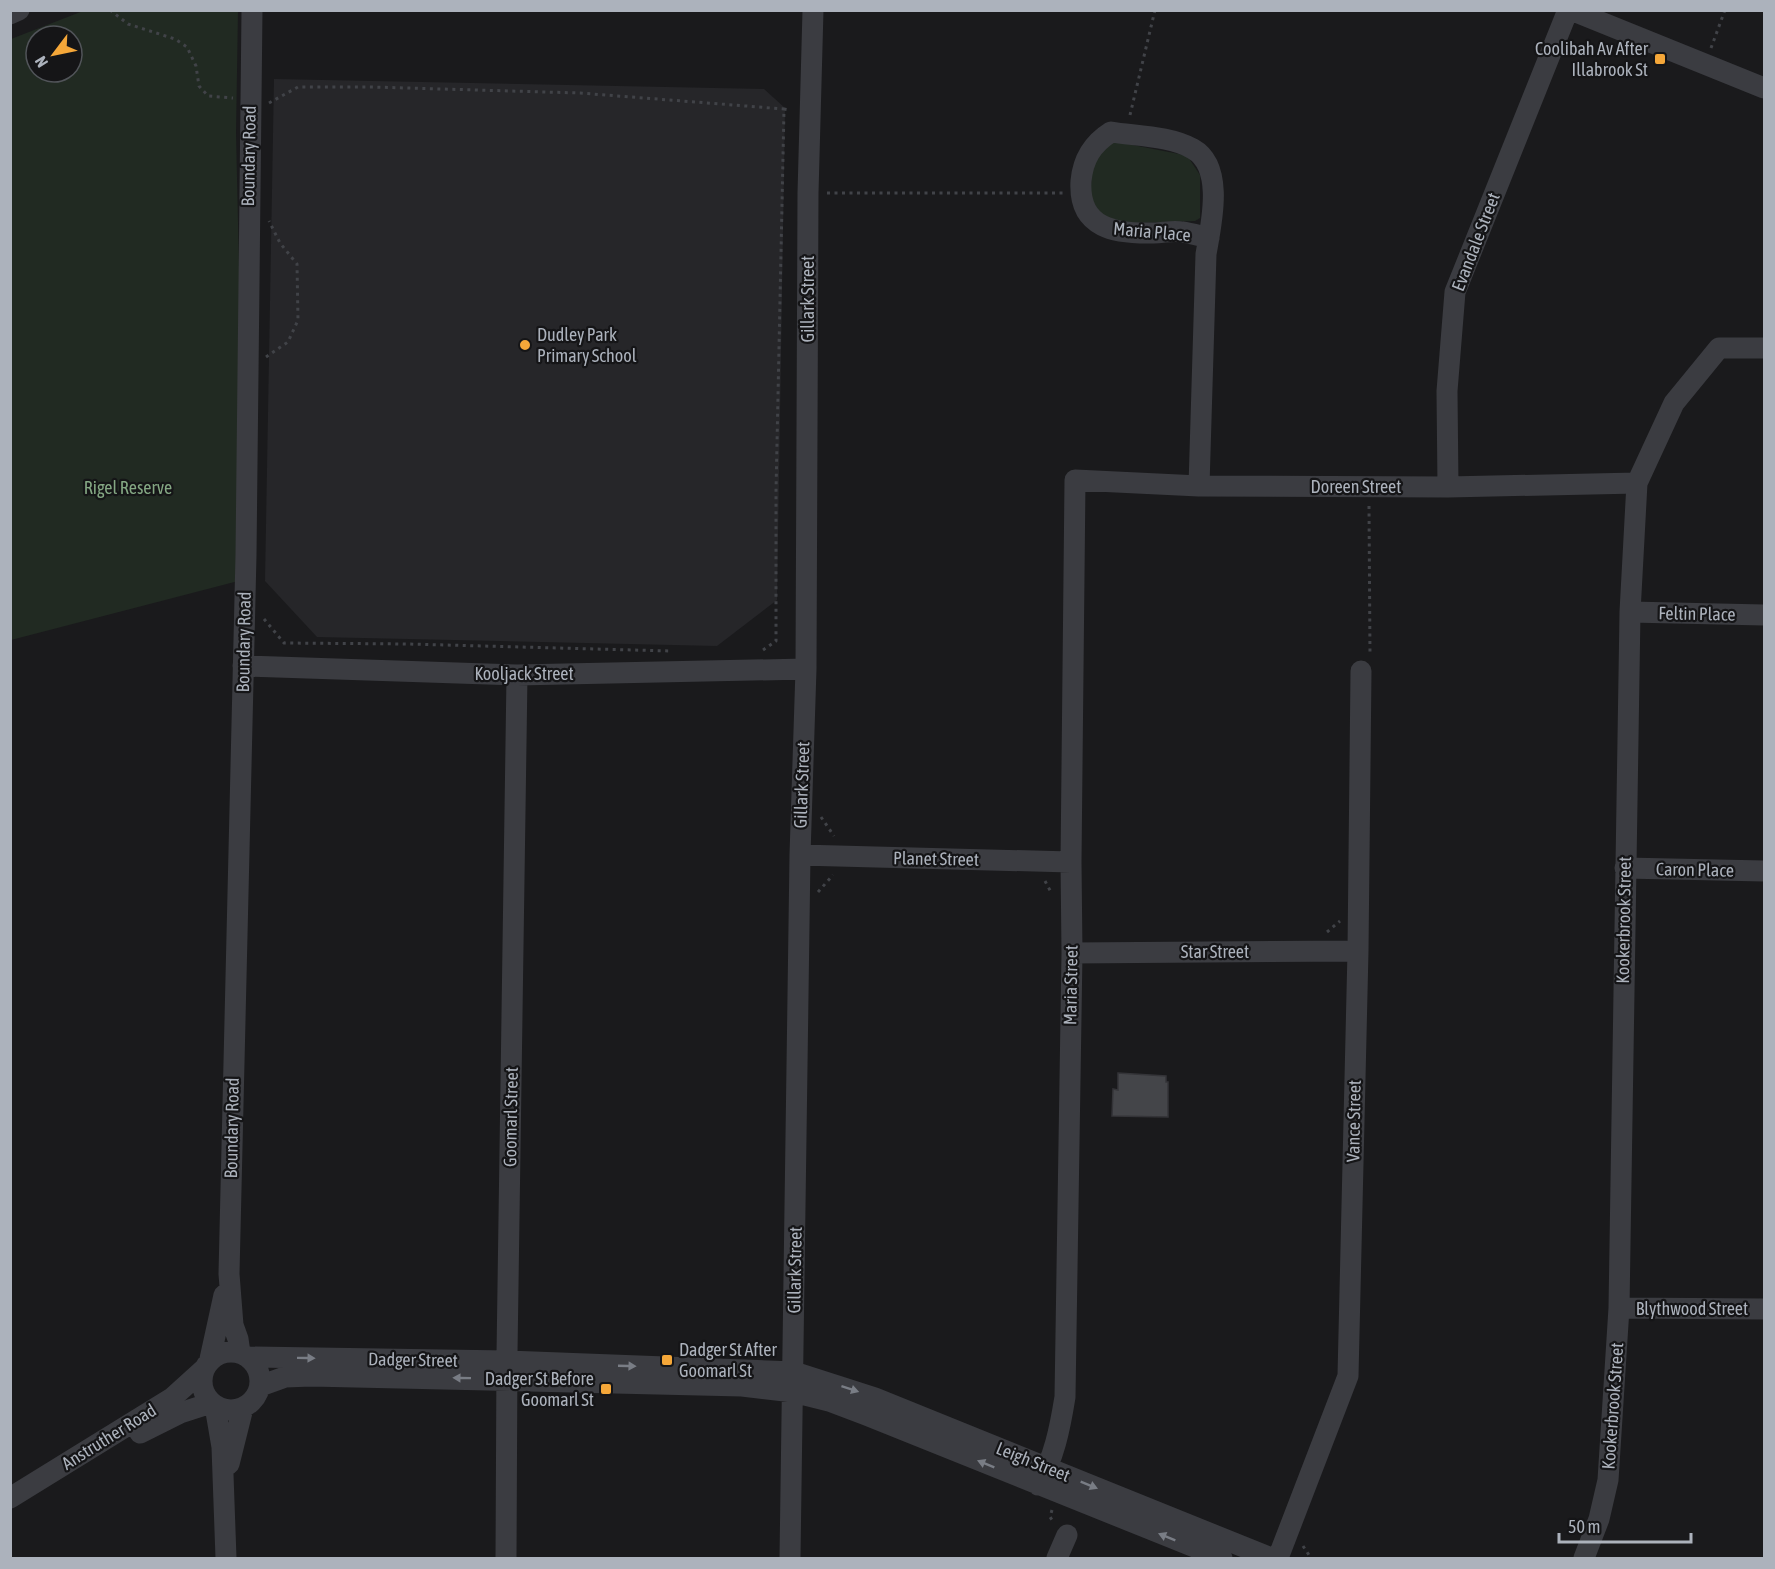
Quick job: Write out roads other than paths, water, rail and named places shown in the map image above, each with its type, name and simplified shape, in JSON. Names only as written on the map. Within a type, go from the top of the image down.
[{"type":"street","points":[[10,14],[18,10]]},
{"type":"street","name":"Boundary Road","points":[[244,1355],[233,1325],[229,1274],[246,531],[259,106],[252,10]]},
{"type":"street","name":"Gillark Street","points":[[790,1558],[800,855],[806,669],[808,193],[813,10]]},
{"type":"street","points":[[1570,10],[1764,88]]},
{"type":"street","name":"Evandale Street","points":[[1448,487],[1447,391],[1455,292],[1570,10]]},
{"type":"street","name":"Maria Place","points":[[1199,486],[1206,254],[1209,238],[1214,201],[1212,177],[1203,158],[1194,149],[1159,138],[1111,132],[1094,145],[1082,168],[1080,192],[1091,218],[1106,229],[1121,232],[1181,231],[1209,238]]},
{"type":"street","name":"Kookerbrook Street","points":[[1584,1558],[1599,1519],[1608,1480],[1619,1308],[1630,612],[1637,483],[1674,403],[1719,348],[1764,348]]},
{"type":"street","name":"Doreen Street","points":[[1075,480],[1199,486],[1370,487],[1637,483]]},
{"type":"street","name":"Maria Street","points":[[1043,1477],[1065,1397],[1072,953],[1075,480]]},
{"type":"street","name":"Feltin Place","points":[[1630,612],[1764,615]]},
{"type":"street","name":"Kooljack Street","points":[[243,666],[518,675],[806,669]]},
{"type":"street","name":"Vance Street","points":[[1278,1558],[1348,1376],[1358,951],[1361,670]]},
{"type":"street","name":"Goomarl Street","points":[[506,1558],[518,675]]},
{"type":"street","name":"Planet Street","points":[[800,855],[1071,862]]},
{"type":"street","name":"Caron Place","points":[[1625,868],[1764,871]]},
{"type":"street","name":"Star Street","points":[[1072,953],[1358,951]]},
{"type":"street","name":"Boundary Road","points":[[207,1364],[229,1274]]},
{"type":"street","name":"Blythwood Street","points":[[1619,1308],[1764,1309]]},
{"type":"street","points":[[213,1404],[234,1410],[243,1408],[257,1395],[260,1386],[258,1370],[244,1355],[224,1352],[207,1364],[201,1378],[202,1387],[213,1404],[222,1447],[226,1558]]},
{"type":"street","name":"Dadger Street","points":[[244,1355],[507,1370],[794,1382]]},
{"type":"street","name":"Anstruther Road","points":[[10,1498],[172,1398],[207,1364]]},
{"type":"street","name":"Dadger Street","points":[[260,1386],[285,1377],[507,1370]]},
{"type":"street","name":"Leigh Street","points":[[794,1382],[875,1398],[1221,1558]]},
{"type":"street","name":"Anstruther Road","points":[[10,1512],[149,1427],[180,1413],[213,1404]]},
{"type":"street","points":[[224,1489],[243,1408]]},
{"type":"street","name":"Leigh Street","points":[[1043,1477],[1271,1558]]},
{"type":"street","points":[[1057,1558],[1066,1535]]},
{"type":"place","name":"Coolibah Av After Illabrook St","points":[[1660,59]]},
{"type":"place","name":"Dudley Park Primary School","points":[[525,345]]},
{"type":"place","name":"Dadger St After Goomarl St","points":[[667,1360]]},
{"type":"place","name":"Dadger St Before Goomarl St","points":[[606,1389]]},
{"type":"park label","name":"Rigel Reserve","points":[[128,488]]}]
